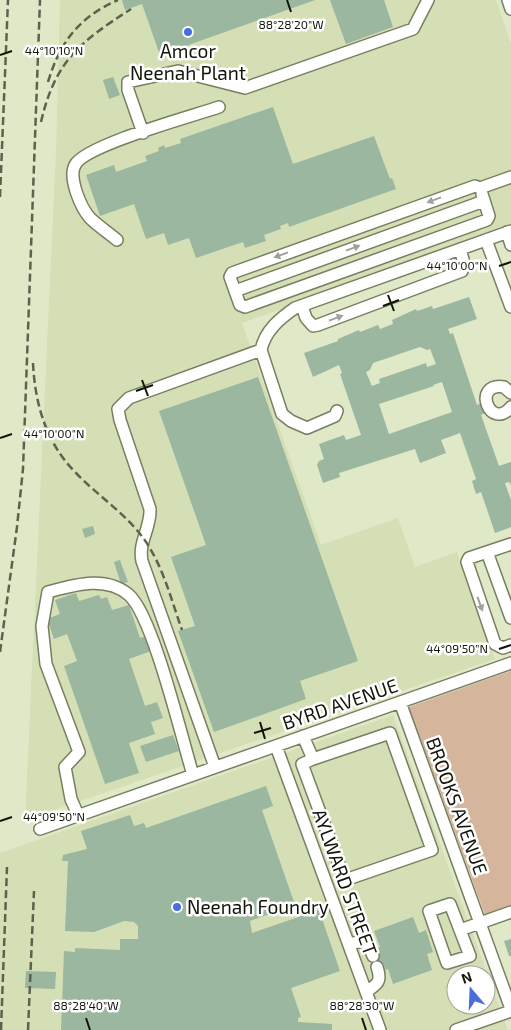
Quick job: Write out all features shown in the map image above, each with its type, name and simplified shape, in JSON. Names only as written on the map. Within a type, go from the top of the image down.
[{"type":"street","points":[[142,133],[128,90],[128,82],[178,72],[245,88],[413,29],[428,0]]},
{"type":"street","points":[[508,0],[511,9]]},
{"type":"street","points":[[117,240],[89,216],[72,173],[78,161],[91,151],[219,107]]},
{"type":"street","points":[[480,188],[489,216],[487,220],[245,307],[240,305],[230,277],[232,273],[475,186],[480,188],[511,177]]},
{"type":"street","points":[[235,291],[484,201]]},
{"type":"street","points":[[387,217],[399,252]]},
{"type":"street","points":[[337,411],[335,416],[307,428],[291,421],[282,414],[261,350],[263,340],[279,318],[302,306],[509,232],[511,245]]},
{"type":"street","points":[[486,240],[511,307]]},
{"type":"street","points":[[310,245],[322,279]]},
{"type":"street","points":[[302,306],[309,324],[313,326],[318,325],[462,271],[464,264],[460,249]]},
{"type":"street","points":[[215,767],[142,561],[140,546],[150,518],[150,509],[118,409],[129,398],[261,350]]},
{"type":"street","points":[[509,387],[491,389],[486,397],[487,406],[498,414],[506,412],[511,407]]},
{"type":"street","points":[[510,547],[469,558],[467,567],[495,644],[503,648],[511,645]]},
{"type":"street","points":[[487,552],[511,618]]},
{"type":"street","points":[[78,816],[67,784],[65,767],[80,752],[46,664],[42,626],[48,592],[90,583],[104,584],[129,595],[149,629],[193,775]]},
{"type":"street","name":"BYRD AVENUE","points":[[40,829],[511,663]]},
{"type":"street","name":"BROOKS AVENUE","points":[[400,702],[511,1010]]},
{"type":"street","points":[[390,733],[432,850],[345,880],[310,786],[302,764],[390,733]]},
{"type":"street","points":[[303,736],[312,759]]},
{"type":"street","name":"AYLWARD STREET","points":[[276,746],[380,1030]]},
{"type":"street","points":[[294,793],[310,786]]},
{"type":"street","points":[[320,865],[337,858]]},
{"type":"street","points":[[450,904],[460,930],[470,956],[447,963],[429,911],[450,904]]},
{"type":"street","points":[[460,930],[511,912]]},
{"type":"street","points":[[348,944],[363,941],[367,944],[375,961],[380,979],[378,984],[366,992]]},
{"type":"street","points":[[456,1030],[511,1010]]},
{"type":"shaded area","points":[[60,0],[496,0],[511,43],[511,228],[242,323],[321,545],[398,518],[415,567],[457,552],[495,659],[25,820],[56,151]]},
{"type":"shaded area","points":[[511,671],[511,905],[485,915],[409,707]]},
{"type":"shaded area","name":"Neenah Foundry","points":[[393,715],[484,965],[446,965],[446,1015],[496,1015],[496,997],[508,1030],[0,1030],[0,853]]},
{"type":"building","name":"Amcor Neenah Plant","points":[[122,0],[315,0],[160,55],[142,4],[125,10]]},
{"type":"building","points":[[330,0],[384,0],[393,27],[346,44]]},
{"type":"building","points":[[113,77],[120,95],[109,99],[103,80]]},
{"type":"building","points":[[273,107],[293,164],[374,136],[390,179],[392,178],[396,189],[289,227],[288,223],[280,226],[281,229],[264,235],[266,241],[245,248],[243,242],[196,258],[189,238],[168,245],[164,233],[146,239],[134,204],[100,216],[86,175],[114,165],[116,172],[147,161],[145,156],[159,151],[158,148],[164,145],[165,148],[181,143],[180,139]]},
{"type":"building","points":[[469,297],[477,319],[448,329],[450,334],[453,333],[477,405],[481,403],[485,413],[481,415],[499,466],[511,462],[511,485],[509,482],[505,483],[511,500],[511,527],[495,533],[481,492],[476,494],[472,481],[476,479],[460,433],[441,440],[446,453],[420,463],[415,449],[339,473],[340,477],[323,483],[317,465],[319,461],[324,459],[319,444],[344,435],[346,440],[361,435],[340,374],[342,373],[339,365],[313,377],[304,353],[338,341],[338,339],[359,330],[360,332],[378,325],[380,329],[393,324],[392,320],[416,309],[417,311],[432,306],[433,309]],"holes":[[[420,347],[427,350],[430,349],[436,364],[427,367],[426,363],[379,379],[380,383],[372,386],[366,372],[370,370],[373,363]],[[442,382],[452,412],[389,434],[379,404]]]},
{"type":"building","points":[[258,377],[358,661],[300,681],[306,699],[214,732],[178,631],[195,626],[171,557],[206,545],[159,411]]},
{"type":"building","points":[[93,526],[95,534],[85,538],[82,529]]},
{"type":"building","points":[[120,560],[128,582],[121,584],[114,562]]},
{"type":"building","points":[[76,593],[79,601],[99,595],[101,599],[107,597],[112,610],[129,605],[140,638],[146,636],[151,651],[129,659],[145,706],[157,702],[163,718],[151,722],[155,734],[129,743],[139,773],[105,784],[64,666],[77,661],[67,634],[54,639],[47,619],[60,614],[55,600]]},
{"type":"building","points":[[173,735],[179,751],[146,762],[140,746]]},
{"type":"building","name":"Neenah Foundry","points":[[266,786],[273,806],[262,810],[295,905],[250,921],[252,933],[319,910],[340,971],[291,988],[301,1017],[298,1018],[298,1022],[332,1024],[332,1030],[61,1030],[64,951],[75,952],[75,948],[120,950],[120,939],[138,939],[138,926],[134,922],[124,921],[94,932],[65,931],[68,861],[62,861],[63,855],[87,849],[81,831],[130,815],[134,826],[144,823],[146,828]]},
{"type":"building","points":[[413,917],[419,933],[426,930],[433,952],[427,954],[432,970],[393,984],[388,969],[385,970],[384,964],[373,968],[369,957],[379,953],[377,948],[380,947],[374,931]]},
{"type":"building","points":[[511,939],[511,956],[509,956],[504,941]]},
{"type":"building","points":[[26,971],[56,972],[55,989],[25,988]]},
{"type":"railway","points":[[0,197],[8,0]]},
{"type":"railway","points":[[0,652],[23,469],[40,0]]},
{"type":"railway","points":[[48,82],[59,55],[73,32],[92,14],[118,0]]},
{"type":"railway","points":[[41,122],[54,83],[72,55],[97,32],[131,9]]},
{"type":"railway","points":[[33,363],[36,393],[40,408],[44,422],[57,449],[76,473],[137,530],[151,549],[182,630]]},
{"type":"railway","points":[[1,1030],[7,867]]},
{"type":"railway","points":[[28,1030],[34,891]]},
{"type":"place","name":"Amcor Neenah Plant","points":[[188,32]]},
{"type":"place","name":"Neenah Foundry","points":[[177,907]]}]
